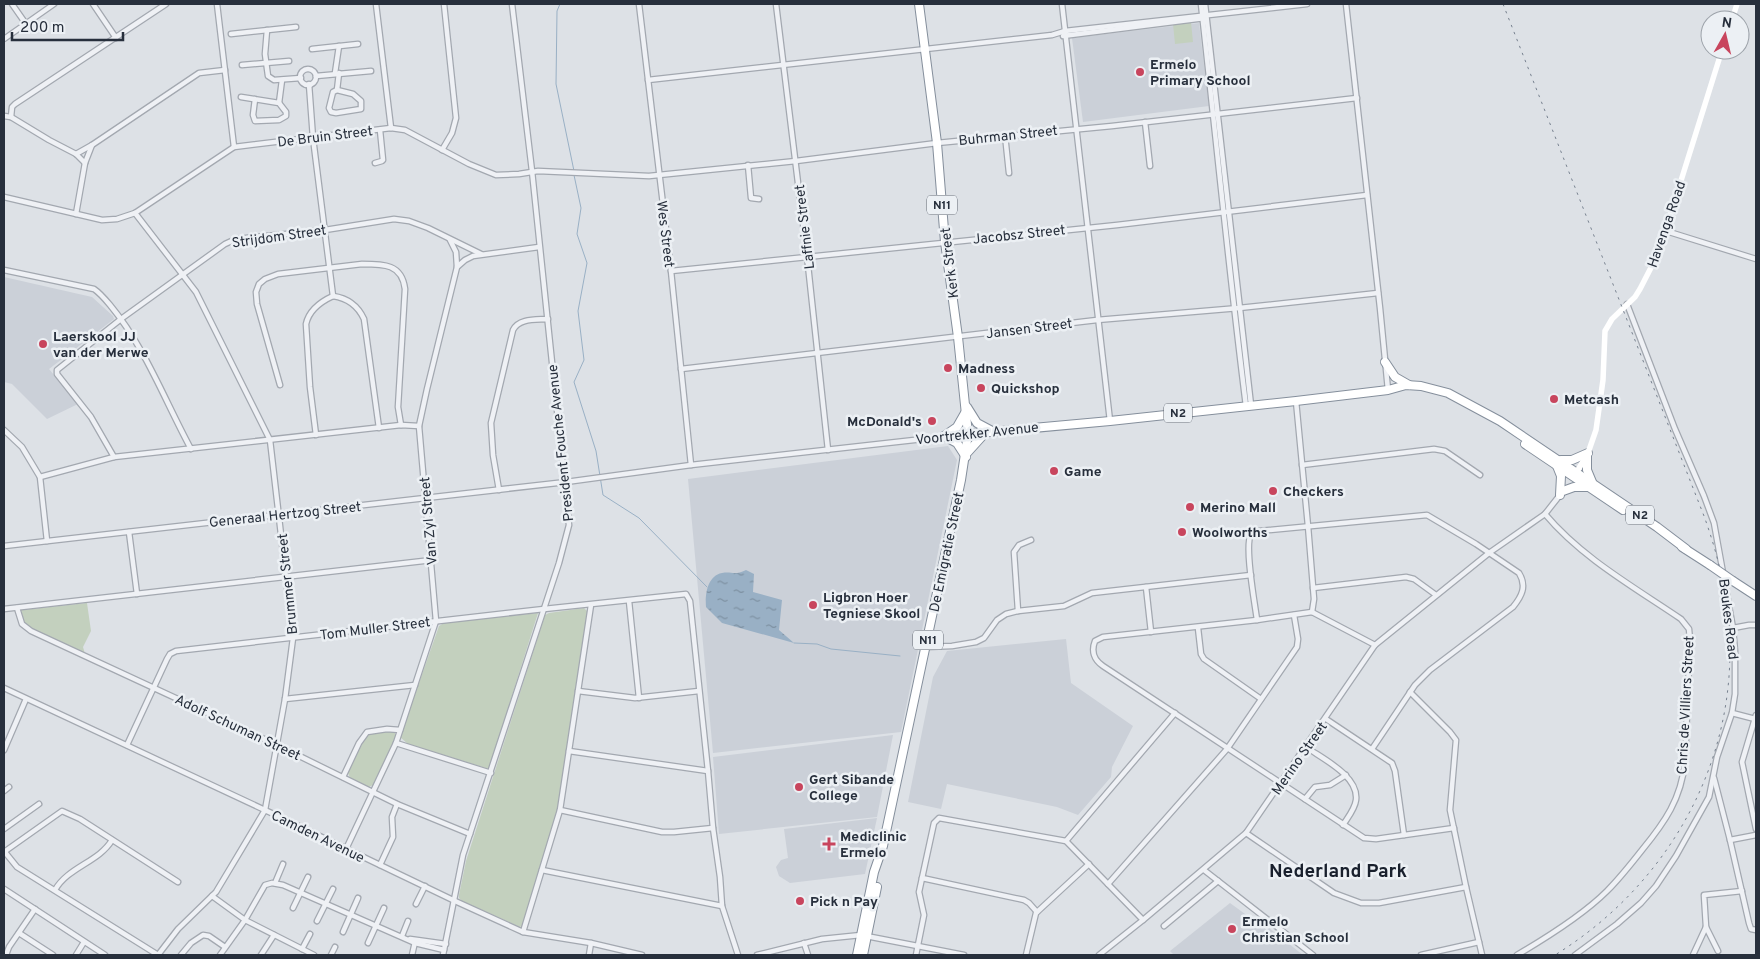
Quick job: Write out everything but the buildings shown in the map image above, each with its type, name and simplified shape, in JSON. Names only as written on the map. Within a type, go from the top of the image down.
[{"type":"highway","name":"Kerk Street","points":[[919,4],[937,143],[945,242],[958,337],[968,434]]},
{"type":"highway","points":[[1385,362],[1393,375],[1409,385]]},
{"type":"highway","name":"N2","points":[[1388,390],[1409,385],[1431,388],[1448,393],[1500,421],[1575,475],[1658,527],[1756,596]]},
{"type":"highway","name":"Voortrekker Avenue","points":[[968,434],[1296,402],[1388,390]]},
{"type":"highway","points":[[966,408],[977,423],[990,432],[966,456],[957,443],[944,436],[958,427],[966,408]]},
{"type":"highway","name":"De Emigratie Street","points":[[857,955],[864,935],[882,859],[882,846],[966,456],[968,434]]},
{"type":"highway","points":[[1587,454],[1587,470],[1590,485],[1574,487],[1562,493],[1561,476],[1557,462],[1572,460],[1587,454]]},
{"type":"highway","name":"De Emigratie Street","points":[[863,955],[864,935]]},
{"type":"street","points":[[12,4],[26,24]]},
{"type":"street","points":[[4,39],[54,4]]},
{"type":"street","points":[[93,4],[116,38]]},
{"type":"street","points":[[11,117],[12,107],[15,104],[166,4]]},
{"type":"street","points":[[217,4],[234,147]]},
{"type":"street","points":[[376,4],[392,128]]},
{"type":"street","points":[[442,150],[454,128],[456,118],[444,4]]},
{"type":"street","name":"President Fouche Avenue","points":[[443,955],[459,874],[470,834],[569,529],[566,482],[512,4]]},
{"type":"street","name":"Wes Street","points":[[639,4],[682,369],[691,465]]},
{"type":"street","name":"Laffnie Street","points":[[776,4],[796,161],[828,450]]},
{"type":"street","points":[[1062,4],[1086,228],[1110,421]]},
{"type":"street","points":[[1201,4],[1205,16]]},
{"type":"street","points":[[1205,4],[1236,308],[1248,406]]},
{"type":"street","points":[[648,80],[924,48],[1065,34],[1307,4]]},
{"type":"street","points":[[1346,4],[1388,390]]},
{"type":"street","points":[[231,34],[296,27]]},
{"type":"street","points":[[268,30],[265,48],[265,63],[268,76],[270,79],[282,80],[300,78]]},
{"type":"street","points":[[312,49],[358,44]]},
{"type":"street","points":[[337,90],[339,46]]},
{"type":"street","name":"Havenga Road","points":[[1489,553],[1545,514],[1575,475],[1587,454],[1596,430],[1603,380],[1605,331],[1612,319],[1634,298],[1644,283],[1658,254],[1719,60]]},
{"type":"street","points":[[242,65],[289,61]]},
{"type":"street","points":[[300,78],[302,72],[308,69],[313,70],[316,76],[314,82],[310,84]]},
{"type":"street","points":[[76,154],[92,146],[199,73],[225,70]]},
{"type":"street","points":[[316,76],[371,71]]},
{"type":"street","points":[[300,78],[303,82],[310,84]]},
{"type":"street","points":[[279,103],[282,80]]},
{"type":"street","points":[[310,84],[313,138],[333,296]]},
{"type":"street","points":[[337,90],[355,95],[361,101],[360,109],[336,113],[331,112],[329,108],[331,94],[337,90]]},
{"type":"street","points":[[241,97],[255,99],[279,103],[286,112],[285,118],[254,120],[255,99]]},
{"type":"street","name":"Buhrman Street","points":[[658,174],[796,161],[1006,135],[1145,122],[1357,98]]},
{"type":"street","points":[[4,116],[11,117],[76,154],[85,163]]},
{"type":"street","points":[[1145,122],[1150,166]]},
{"type":"street","name":"De Bruin Street","points":[[4,197],[76,214],[110,220],[117,219],[135,213],[234,147],[392,128],[405,130],[484,172],[496,175],[519,174],[532,171],[649,176],[658,174]]},
{"type":"street","points":[[376,163],[383,160],[380,130]]},
{"type":"street","points":[[1006,135],[1009,173]]},
{"type":"street","points":[[76,214],[85,163],[92,146]]},
{"type":"street","points":[[748,165],[751,198],[759,199]]},
{"type":"street","name":"Jacobsz Street","points":[[671,272],[807,256],[1086,228],[1367,195]]},
{"type":"street","name":"Brummer Street","points":[[135,213],[201,300],[270,440],[293,638],[285,699],[265,810],[218,888],[178,930],[158,955]]},
{"type":"street","name":"Strijdom Street","points":[[114,457],[91,417],[58,374],[58,369],[181,274],[230,241],[325,230],[394,219],[416,223],[482,254]]},
{"type":"street","points":[[1666,231],[1756,258]]},
{"type":"street","points":[[450,239],[456,252],[457,267]]},
{"type":"street","points":[[457,267],[468,258],[482,254],[539,247]]},
{"type":"street","points":[[280,385],[259,312],[256,289],[262,282],[278,274],[329,268],[375,264],[391,267],[402,276],[405,289],[398,407],[401,425]]},
{"type":"street","name":"Van Zyl Street","points":[[346,849],[396,743],[436,621],[420,426],[427,389],[457,267]]},
{"type":"street","points":[[4,270],[94,289],[99,293],[122,319],[135,340],[191,449]]},
{"type":"street","name":"Jansen Street","points":[[682,369],[1097,320],[1378,293]]},
{"type":"street","points":[[333,296],[354,305],[364,319],[379,428]]},
{"type":"street","points":[[316,435],[310,387],[306,324],[307,317],[312,310],[333,296]]},
{"type":"street","name":"Beukes Road","points":[[1575,955],[1641,903],[1656,886],[1676,856],[1706,802],[1717,757],[1732,713],[1735,688],[1736,652],[1733,628],[1714,523],[1675,429],[1627,304]]},
{"type":"street","points":[[499,490],[493,455],[491,423],[513,330],[521,322],[548,319]]},
{"type":"street","points":[[1296,402],[1313,588],[1314,602],[1312,612]]},
{"type":"street","points":[[40,477],[114,457],[401,425],[420,426]]},
{"type":"street","points":[[4,430],[22,447],[40,477],[46,541]]},
{"type":"street","name":"Voortrekker Avenue","points":[[566,482],[691,465],[968,434]]},
{"type":"street","points":[[1302,465],[1434,449],[1447,453],[1480,475]]},
{"type":"street","name":"Generaal Hertzog Street","points":[[4,546],[566,482]]},
{"type":"street","points":[[1257,620],[1248,540],[1251,534],[1259,531],[1426,514],[1519,573],[1524,587],[1521,597],[1513,607],[1418,681],[1372,749]]},
{"type":"street","name":"Chris de Villiers Street","points":[[1516,955],[1590,905],[1607,891],[1626,870],[1667,818],[1682,779],[1685,762],[1690,634],[1687,625],[1682,619],[1584,553],[1545,514]]},
{"type":"street","points":[[129,532],[137,594]]},
{"type":"street","points":[[1018,611],[1014,552],[1017,546],[1031,540]]},
{"type":"street","name":"Merino Street","points":[[1099,955],[1246,834],[1326,719],[1375,644],[1489,553]]},
{"type":"street","points":[[4,609],[432,560]]},
{"type":"street","points":[[926,647],[952,646],[976,642],[984,638],[1001,617],[1018,611],[1064,606],[1096,592],[1251,575]]},
{"type":"street","points":[[1313,588],[1406,577],[1414,579],[1436,594]]},
{"type":"street","points":[[1146,587],[1152,632]]},
{"type":"street","name":"Tom Muller Street","points":[[127,745],[172,652],[681,594],[686,594],[689,597],[699,691]]},
{"type":"street","points":[[629,601],[639,698]]},
{"type":"street","points":[[524,932],[560,810],[591,605]]},
{"type":"street","name":"Adolf Schuman Street","points":[[17,608],[22,624],[31,631],[277,745],[397,804],[470,834]]},
{"type":"street","points":[[1375,644],[1312,612],[1198,628],[1100,638],[1095,641],[1093,646],[1094,656],[1100,665],[1367,839],[1454,828]]},
{"type":"street","points":[[1108,884],[1227,748],[1297,647],[1298,640],[1294,615]]},
{"type":"street","points":[[1733,628],[1756,625]]},
{"type":"street","points":[[1198,628],[1201,654],[1204,659],[1261,698]]},
{"type":"street","points":[[285,699],[415,685]]},
{"type":"street","name":"Camden Avenue","points":[[4,688],[524,932],[592,943],[642,955]]},
{"type":"street","points":[[578,691],[639,698],[699,691],[722,906],[738,955]]},
{"type":"street","points":[[1410,692],[1456,740],[1450,806],[1482,955]]},
{"type":"street","points":[[4,750],[5,743],[26,699]]},
{"type":"street","points":[[1066,841],[1175,713]]},
{"type":"street","points":[[1732,713],[1756,717],[1742,762],[1755,815],[1756,829]]},
{"type":"street","points":[[1326,719],[1390,761],[1394,768],[1404,835]]},
{"type":"street","points":[[343,778],[367,732],[387,729],[400,730]]},
{"type":"street","points":[[396,743],[491,773]]},
{"type":"street","points":[[1306,747],[1346,775],[1350,780],[1357,798],[1354,808],[1344,825]]},
{"type":"street","points":[[569,752],[708,771]]},
{"type":"street","points":[[1305,799],[1315,788],[1330,785],[1346,775]]},
{"type":"street","points":[[1713,776],[1750,928],[1756,930]]},
{"type":"street","points":[[4,791],[9,787]]},
{"type":"street","points":[[4,828],[39,804]]},
{"type":"street","points":[[380,865],[393,837],[392,817],[397,804]]},
{"type":"street","points":[[560,810],[662,832],[713,828]]},
{"type":"street","points":[[158,955],[17,867],[4,851],[62,811],[80,819],[178,882]]},
{"type":"street","points":[[916,955],[924,915],[919,894],[934,823],[939,818],[1066,841],[1143,920]]},
{"type":"street","points":[[1246,834],[1334,893],[1362,903],[1379,903],[1466,887]]},
{"type":"street","points":[[1730,840],[1756,835]]},
{"type":"street","points":[[55,890],[63,879],[107,849],[112,840]]},
{"type":"street","points":[[274,883],[283,864]]},
{"type":"street","points":[[1026,955],[1034,919],[1038,912],[1089,864]]},
{"type":"street","points":[[542,870],[722,906]]},
{"type":"street","points":[[1204,870],[1313,955]]},
{"type":"street","points":[[292,908],[308,877]]},
{"type":"street","points":[[922,878],[1024,900],[1038,912]]},
{"type":"street","points":[[1164,926],[1218,881]]},
{"type":"street","points":[[220,955],[245,920],[265,885],[274,883],[281,883],[404,937],[445,947]]},
{"type":"street","points":[[416,904],[424,886]]},
{"type":"street","points":[[4,888],[105,955]]},
{"type":"street","points":[[317,921],[333,889]]},
{"type":"street","points":[[1718,951],[1706,927],[1704,895],[1742,891]]},
{"type":"street","points":[[212,896],[245,920],[314,955]]},
{"type":"street","points":[[343,932],[358,898]]},
{"type":"street","points":[[368,943],[384,908]]},
{"type":"street","points":[[6,955],[9,947],[34,909]]},
{"type":"street","points":[[404,937],[408,921]]},
{"type":"street","points":[[1693,955],[1706,927]]},
{"type":"street","points":[[19,932],[53,955]]},
{"type":"street","points":[[261,955],[274,934]]},
{"type":"street","points":[[301,955],[310,934]]},
{"type":"street","points":[[181,955],[191,943],[203,935],[209,936],[225,947]]},
{"type":"street","points":[[757,955],[804,943],[864,935],[964,955]]},
{"type":"street","points":[[412,955],[415,941]]},
{"type":"street","points":[[76,955],[84,942]]},
{"type":"street","points":[[1420,955],[1479,942]]},
{"type":"street","points":[[589,955],[592,943]]},
{"type":"street","points":[[804,943],[808,955]]},
{"type":"street","points":[[331,955],[335,947]]},
{"type":"shaded area","name":"Ermelo Primary School","points":[[1199,23],[1209,106],[1083,122],[1072,38]]},
{"type":"shaded area","name":"Laerskool JJ van der Merwe","points":[[4,277],[92,297],[114,319],[49,369],[78,404],[47,419],[12,384],[4,382]]},
{"type":"shaded area","name":"Ligbron Hoer Tegniese Skool","points":[[948,446],[957,460],[901,732],[713,753],[688,479]]},
{"type":"shaded area","points":[[1066,639],[1071,683],[1133,726],[1112,767],[1111,777],[1078,815],[1057,807],[947,784],[941,809],[908,802],[933,677],[947,651]]},
{"type":"shaded area","name":"Gert Sibande College","points":[[893,735],[877,817],[719,834],[713,757]]},
{"type":"shaded area","name":"Mediclinic Ermelo","points":[[877,818],[865,874],[790,883],[779,876],[776,867],[781,860],[788,858],[784,829]]},
{"type":"shaded area","name":"Ermelo Christian School","points":[[1230,903],[1267,930],[1269,928],[1303,955],[1174,955],[1170,951]]},
{"type":"green space","points":[[1191,22],[1193,42],[1175,44],[1173,24]]},
{"type":"green space","points":[[87,603],[91,631],[83,647],[85,654],[29,628],[25,625],[21,610]]},
{"type":"green space","points":[[584,608],[588,612],[558,808],[523,925],[520,927],[462,901],[459,895],[466,861],[545,615]]},
{"type":"green space","points":[[538,613],[489,769],[408,744],[400,737],[439,626],[444,623]]},
{"type":"green space","points":[[387,730],[394,732],[396,735],[373,785],[369,787],[350,778],[348,773],[367,734]]},
{"type":"water","points":[[746,570],[754,574],[753,592],[782,600],[779,630],[794,643],[722,623],[706,607],[708,587],[713,578],[722,573],[739,573]]},
{"type":"waterway","points":[[560,4],[557,11],[556,84],[574,171]]},
{"type":"waterway","points":[[574,175],[581,208],[577,234],[587,263],[578,311],[584,360],[574,382],[596,451],[603,495],[639,518],[707,587]]},
{"type":"waterway","points":[[794,643],[817,644],[831,649],[900,656]]},
{"type":"railway","points":[[1503,4],[1704,516],[1720,570],[1729,626],[1729,676],[1722,725],[1708,771],[1688,815],[1662,856],[1631,893],[1595,926],[1555,955]]},
{"type":"place","name":"Ermelo Primary School","points":[[1140,72]]},
{"type":"place","name":"Laerskool JJ van der Merwe","points":[[43,344]]},
{"type":"place","name":"Madness","points":[[948,368]]},
{"type":"place","name":"Quickshop","points":[[981,388]]},
{"type":"place","name":"Metcash","points":[[1554,399]]},
{"type":"place","name":"McDonald's","points":[[932,421]]},
{"type":"place","name":"Game","points":[[1054,471]]},
{"type":"place","name":"Checkers","points":[[1273,491]]},
{"type":"place","name":"Merino Mall","points":[[1190,507]]},
{"type":"place","name":"Woolworths","points":[[1182,532]]},
{"type":"place","name":"Ligbron Hoer Tegniese Skool","points":[[813,605]]},
{"type":"place","name":"Gert Sibande College","points":[[799,787]]},
{"type":"place","name":"Mediclinic Ermelo","points":[[829,844]]},
{"type":"place","name":"Pick n Pay","points":[[800,901]]},
{"type":"place","name":"Ermelo Christian School","points":[[1232,929]]},
{"type":"district","name":"Nederland Park","points":[[1338,870]]}]
